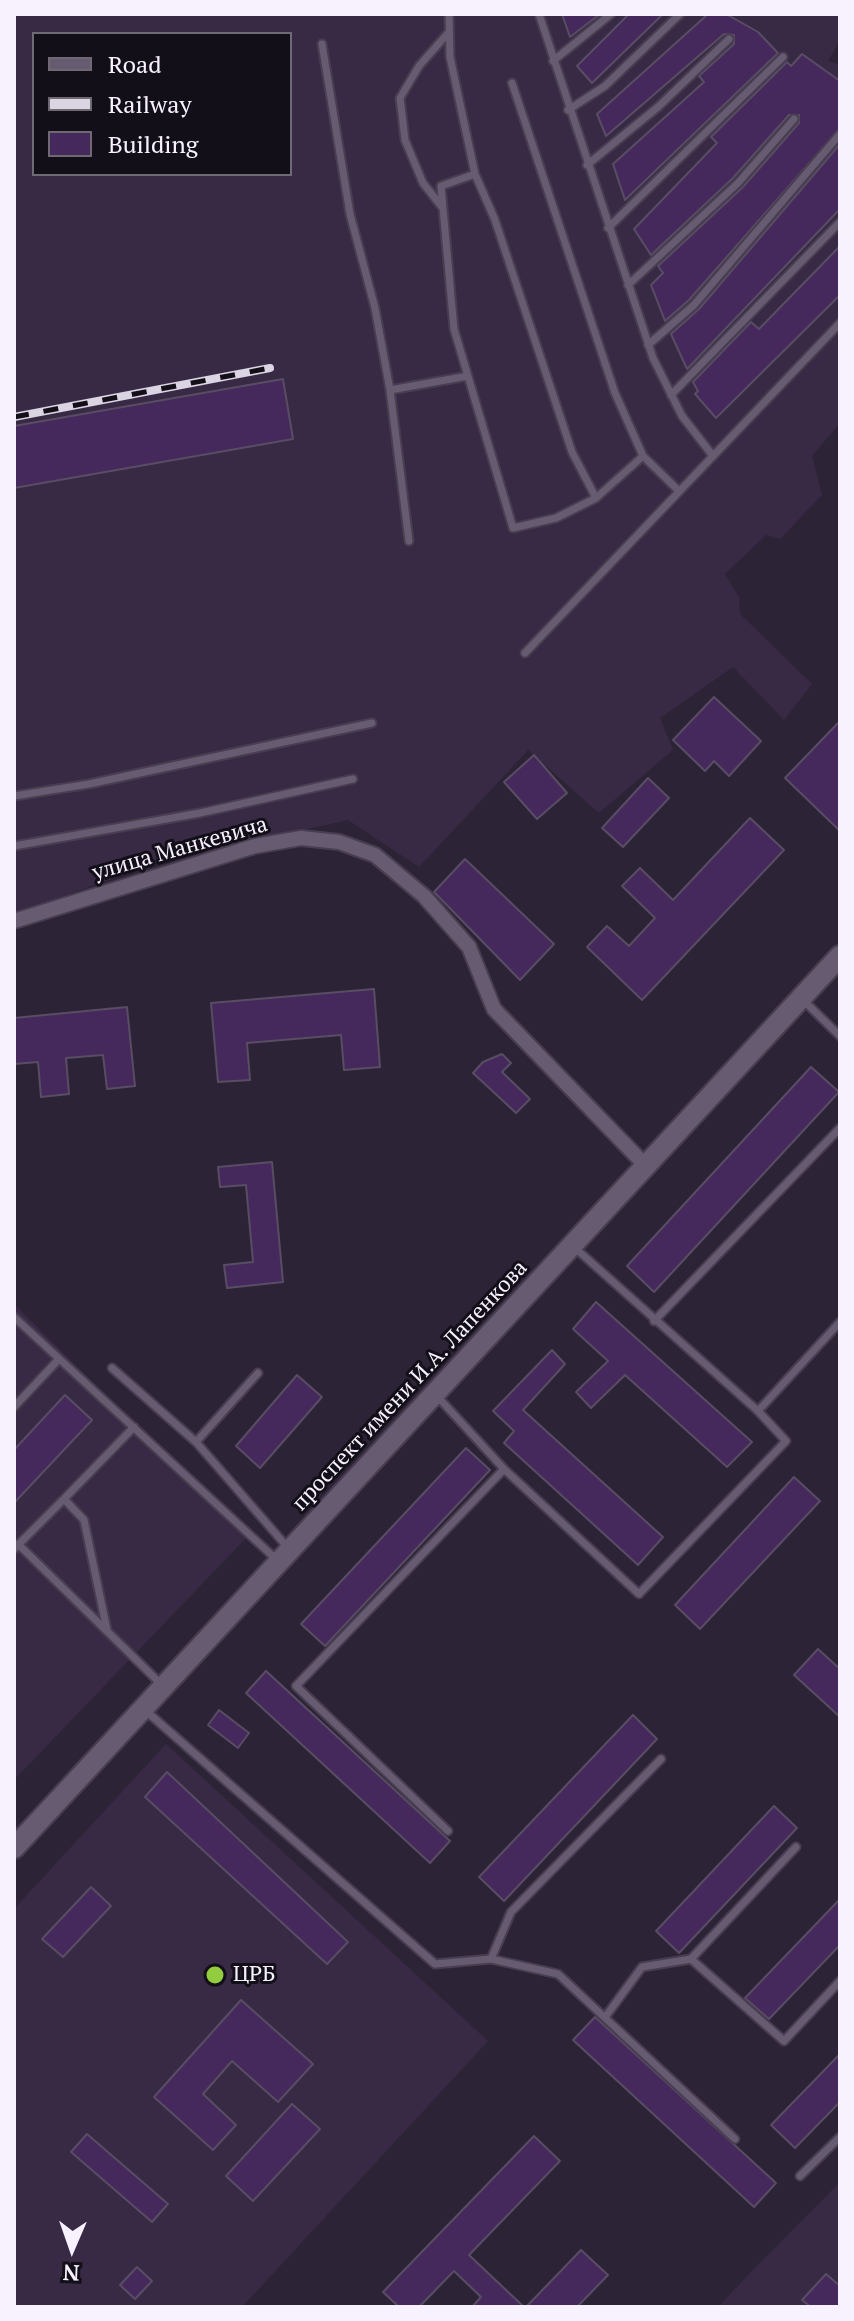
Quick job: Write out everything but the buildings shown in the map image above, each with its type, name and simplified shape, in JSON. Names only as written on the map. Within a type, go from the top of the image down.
[{"type":"main road","name":"проспект имени И.А. Лапенкова","points":[[14,1848],[840,956]]},
{"type":"street","name":"улица Манкевича","points":[[14,921],[255,846],[301,838],[339,842],[375,855],[424,896],[469,947],[494,1009],[645,1165]]},
{"type":"lane","points":[[449,14],[450,57],[475,174],[505,248],[572,452],[596,498]]},
{"type":"lane","points":[[539,14],[568,110],[648,345],[682,416],[713,456]]},
{"type":"lane","points":[[553,61],[611,14]]},
{"type":"lane","points":[[568,110],[605,86],[680,14]]},
{"type":"lane","points":[[443,209],[423,183],[405,140],[400,98],[419,66],[449,32]]},
{"type":"lane","points":[[587,165],[658,107],[729,39]]},
{"type":"lane","points":[[322,44],[350,214],[375,308],[390,390],[409,541]]},
{"type":"lane","points":[[608,228],[783,57]]},
{"type":"lane","points":[[512,83],[615,393],[643,456],[679,491]]},
{"type":"lane","points":[[628,285],[738,183],[794,119]]},
{"type":"lane","points":[[648,345],[694,305],[840,134]]},
{"type":"lane","points":[[475,174],[441,186],[454,329],[513,528],[556,518],[596,498],[643,456]]},
{"type":"lane","points":[[671,395],[840,222]]},
{"type":"lane","points":[[525,653],[840,323]]},
{"type":"lane","points":[[390,390],[468,376]]},
{"type":"lane","points":[[14,796],[89,784],[372,723]]},
{"type":"lane","points":[[14,846],[200,813],[353,779]]},
{"type":"lane","points":[[802,999],[840,1036]]},
{"type":"lane","points":[[654,1321],[840,1128]]},
{"type":"lane","points":[[436,1395],[504,1469],[639,1594],[786,1441],[758,1411],[573,1246]]},
{"type":"lane","points":[[14,1317],[134,1427],[285,1556]]},
{"type":"lane","points":[[758,1411],[840,1322]]},
{"type":"lane","points":[[14,1407],[59,1359]]},
{"type":"lane","points":[[112,1368],[196,1442],[285,1556]]},
{"type":"lane","points":[[196,1442],[258,1373]]},
{"type":"lane","points":[[134,1427],[16,1547],[165,1687]]},
{"type":"lane","points":[[448,1831],[296,1686],[504,1469]]},
{"type":"lane","points":[[64,1499],[84,1520],[107,1630]]},
{"type":"lane","points":[[144,1709],[435,1964],[491,1959],[558,1974],[735,2139]]},
{"type":"lane","points":[[491,1959],[511,1912],[661,1759]]},
{"type":"lane","points":[[606,2016],[642,1967],[691,1959],[796,1847]]},
{"type":"lane","points":[[691,1959],[784,2041],[840,1981]]},
{"type":"lane","points":[[800,2176],[840,2137]]},
{"type":"shaded area","points":[[14,14],[840,14],[840,40],[828,61],[840,65],[840,423],[812,456],[822,495],[780,539],[766,535],[725,574],[739,597],[740,614],[812,684],[784,720],[733,667],[660,718],[673,750],[599,813],[528,750],[419,867],[348,820],[155,863],[14,914]]},
{"type":"shaded area","points":[[14,1304],[248,1536],[14,1780]]},
{"type":"shaded area","name":"ЦРБ","points":[[166,1744],[488,2041],[242,2307],[14,2307],[14,1909]]},
{"type":"shaded area","points":[[840,2182],[840,2307],[718,2307],[754,2269]]},
{"type":"railway","points":[[14,417],[270,368]]},
{"type":"place","name":"ЦРБ","points":[[215,1975]]}]
